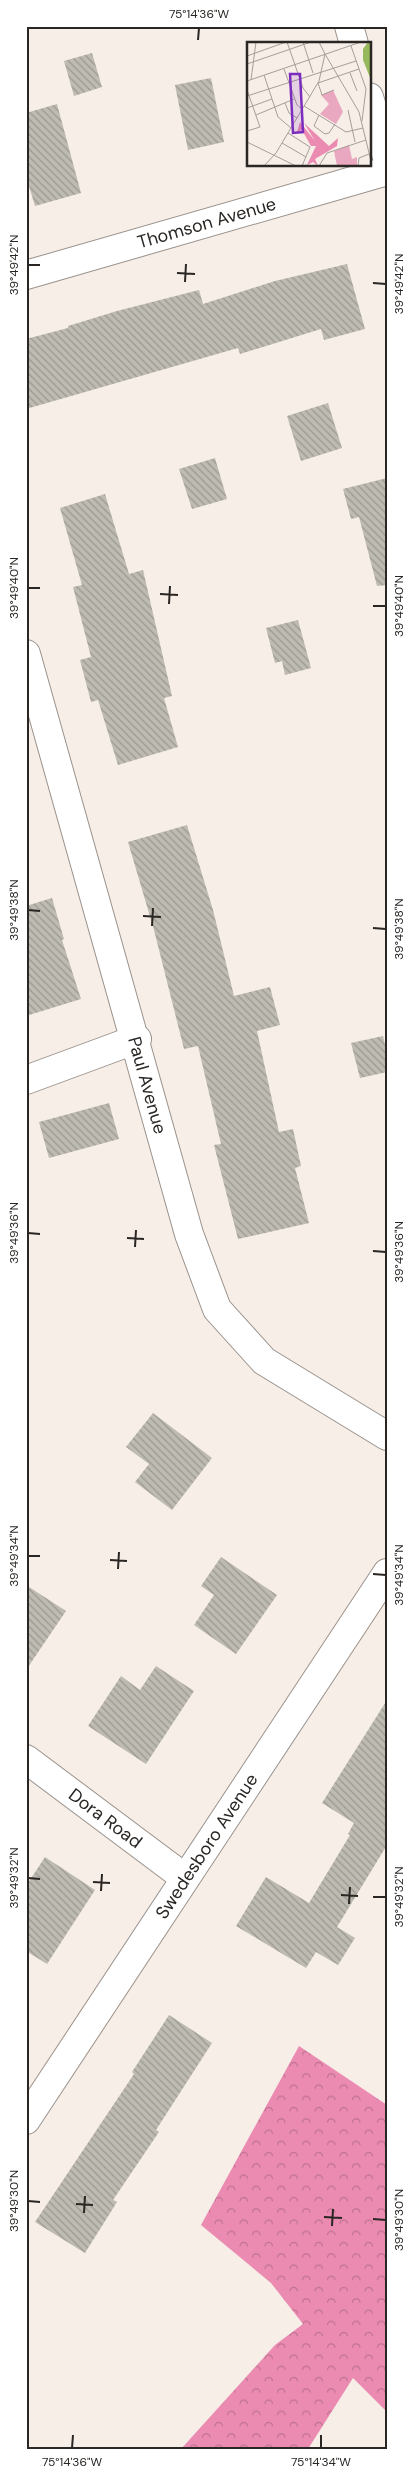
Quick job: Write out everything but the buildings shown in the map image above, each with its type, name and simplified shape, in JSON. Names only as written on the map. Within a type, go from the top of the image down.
[{"type":"street","points":[[349,26],[353,42]]},
{"type":"street","points":[[370,99],[387,157]]},
{"type":"street","name":"Thomson Avenue","points":[[26,275],[387,171]]},
{"type":"street","name":"Paul Avenue","points":[[26,654],[190,1234],[217,1309],[264,1361],[387,1436]]},
{"type":"street","points":[[26,1080],[136,1039]]},
{"type":"street","name":"Swedesboro Avenue","points":[[26,2120],[387,1573]]},
{"type":"street","name":"Dora Road","points":[[26,1759],[185,1878]]},
{"type":"green space","points":[[299,2046],[387,2105],[387,2412],[353,2378],[308,2449],[181,2449],[275,2345],[303,2324],[271,2283],[201,2225]]}]
